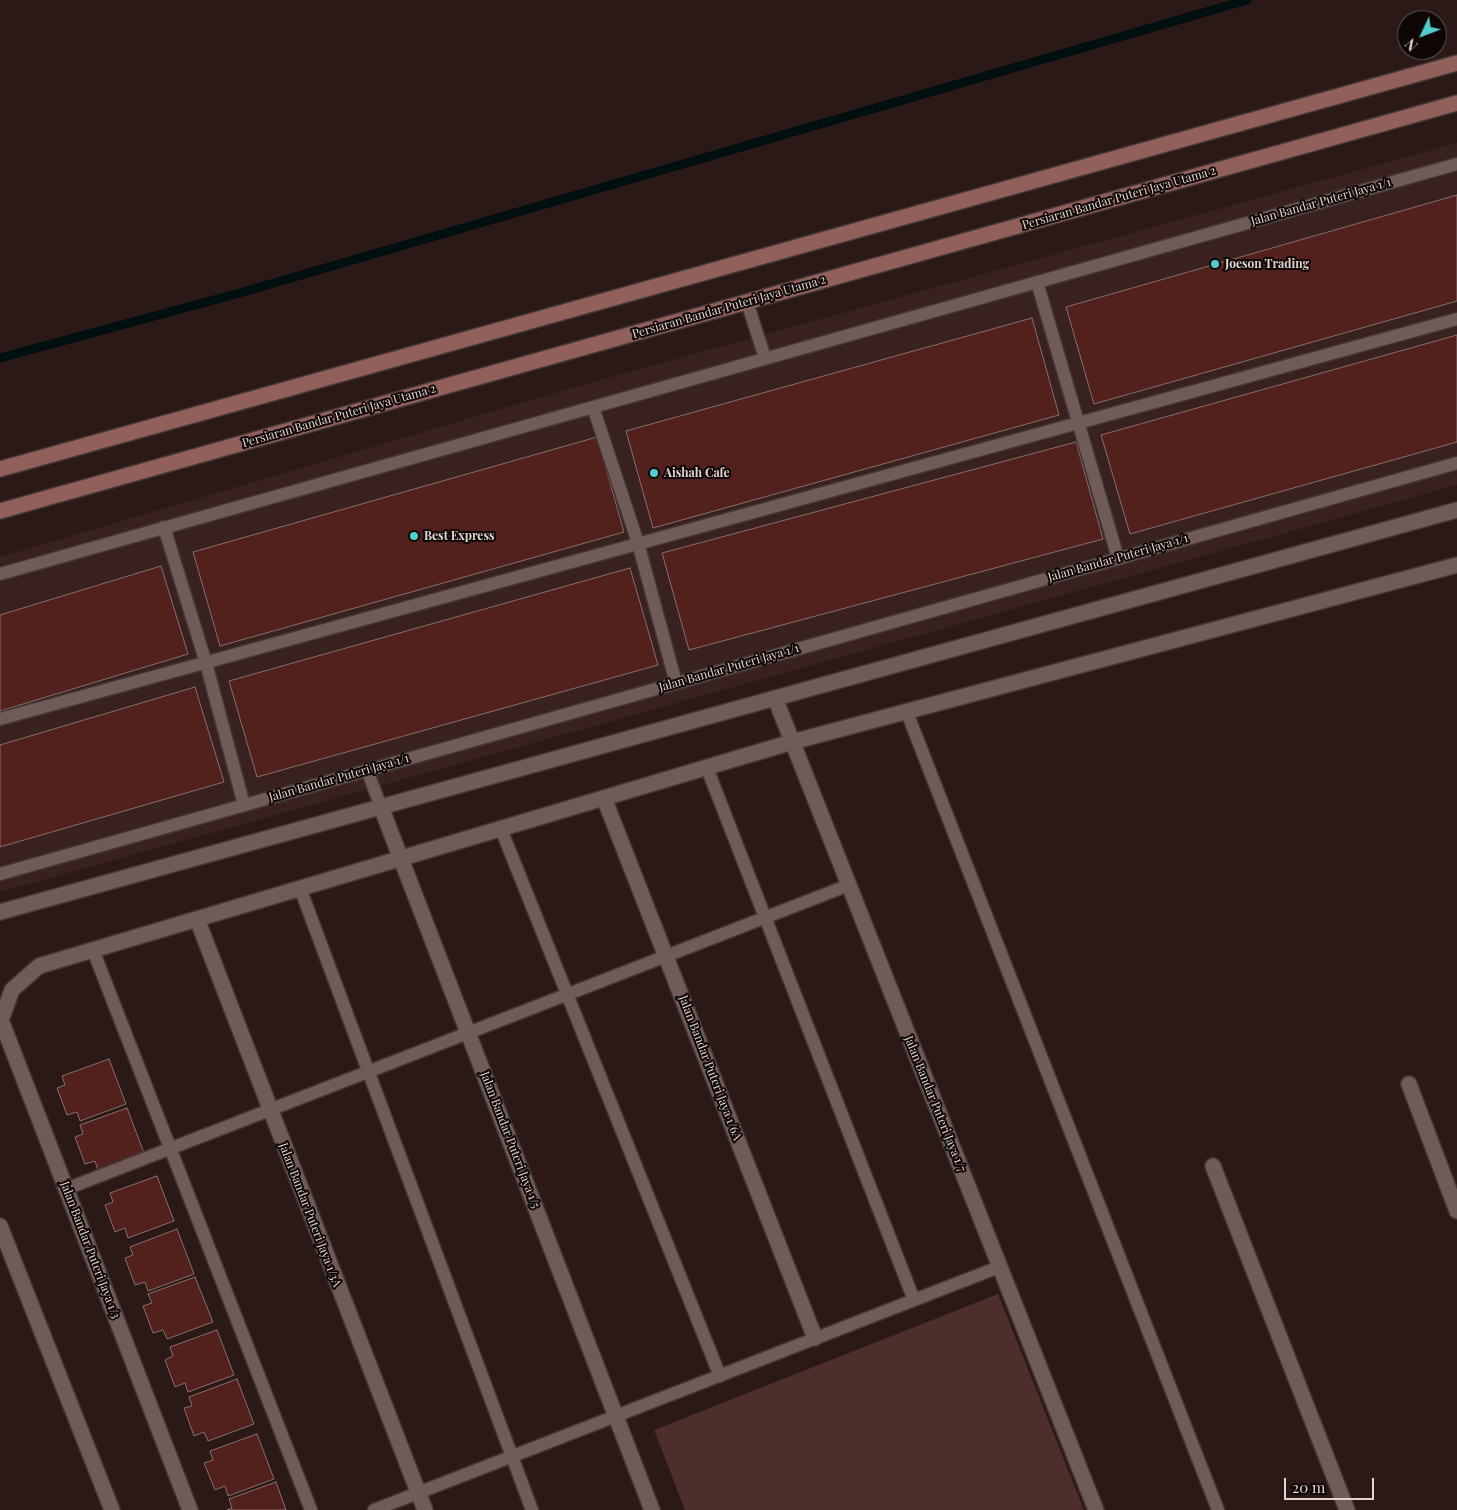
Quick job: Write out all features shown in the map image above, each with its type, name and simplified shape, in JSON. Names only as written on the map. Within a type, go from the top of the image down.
[{"type":"street","points":[[0,469],[1457,63]]},
{"type":"street","name":"Persiaran Bandar Puteri Jaya Utama 2","points":[[0,511],[1457,103]]},
{"type":"street","points":[[0,912],[1457,510]]},
{"type":"street","points":[[93,950],[792,742],[906,710],[1457,566]]},
{"type":"street","name":"Jalan Bandar Puteri Jaya 1/7","points":[[775,698],[1096,1510]]},
{"type":"street","name":"Jalan Bandar Puteri Jaya 1/6A","points":[[604,798],[816,1338]]},
{"type":"street","name":"Jalan Bandar Puteri Jaya 1/5","points":[[381,807],[652,1510]]},
{"type":"street","name":"Jalan Bandar Puteri Jaya 1/3A","points":[[197,919],[425,1510]]},
{"type":"street","name":"Jalan Bandar Puteri Jaya 1/3","points":[[93,950],[39,966],[12,990],[1,1020],[190,1510]]},
{"type":"street","points":[[1409,1084],[1457,1211]]},
{"type":"street","points":[[1213,1166],[1347,1510]]},
{"type":"street","points":[[0,1226],[112,1510]]},
{"type":"lane","name":"Jalan Bandar Puteri Jaya 1/1","points":[[0,574],[1457,164]]},
{"type":"lane","points":[[1037,282],[1118,558]]},
{"type":"lane","points":[[747,302],[765,358]]},
{"type":"lane","points":[[0,719],[1457,319]]},
{"type":"lane","points":[[593,407],[638,543],[676,683]]},
{"type":"lane","name":"Jalan Bandar Puteri Jaya 1/1","points":[[0,874],[1457,463]]},
{"type":"lane","points":[[164,527],[206,663],[244,805]]},
{"type":"lane","points":[[906,710],[1218,1510]]},
{"type":"lane","points":[[707,768],[914,1300]]},
{"type":"lane","name":"Jalan Bandar Puteri Jaya 1/5","points":[[367,770],[381,807]]},
{"type":"lane","points":[[501,829],[720,1376]]},
{"type":"lane","points":[[66,1189],[849,885]]},
{"type":"lane","points":[[300,888],[532,1510]]},
{"type":"lane","points":[[93,950],[311,1510]]},
{"type":"lane","points":[[374,1510],[999,1267]]},
{"type":"shaded area","points":[[1457,143],[1457,485],[0,892],[0,557],[582,385]]},
{"type":"shaded area","points":[[998,1294],[1084,1510],[685,1510],[654,1430]]},
{"type":"building","points":[[1457,195],[1457,301],[1094,404],[1066,307]]},
{"type":"building","points":[[1032,318],[1059,415],[653,528],[626,431]]},
{"type":"building","points":[[1457,335],[1457,442],[1130,534],[1101,435]]},
{"type":"building","points":[[597,437],[624,532],[220,646],[193,552]]},
{"type":"building","points":[[1076,442],[1103,539],[689,650],[662,553]]},
{"type":"building","points":[[161,566],[188,654],[0,711],[0,615]]},
{"type":"building","points":[[630,568],[658,665],[257,777],[229,681]]},
{"type":"building","points":[[195,687],[224,782],[0,847],[0,745]]},
{"type":"building","points":[[109,1059],[126,1104],[80,1121],[77,1112],[67,1115],[57,1088],[65,1085],[62,1076]]},
{"type":"building","points":[[127,1108],[144,1153],[98,1170],[95,1161],[85,1164],[75,1137],[83,1134],[80,1125]]},
{"type":"building","points":[[157,1176],[174,1221],[128,1238],[125,1228],[115,1232],[105,1205],[113,1202],[110,1193]]},
{"type":"building","points":[[177,1229],[194,1274],[148,1291],[145,1282],[135,1285],[125,1258],[133,1255],[130,1247]]},
{"type":"building","points":[[195,1277],[213,1322],[167,1339],[163,1330],[153,1333],[143,1306],[152,1303],[148,1294]]},
{"type":"building","points":[[217,1330],[234,1375],[188,1392],[185,1383],[175,1387],[165,1360],[173,1356],[170,1347]]},
{"type":"building","points":[[237,1379],[254,1424],[208,1441],[204,1432],[194,1436],[184,1408],[192,1406],[189,1397]]},
{"type":"building","points":[[257,1434],[274,1479],[228,1496],[225,1486],[215,1490],[204,1463],[213,1460],[210,1451]]},
{"type":"building","points":[[276,1482],[286,1510],[227,1510],[232,1508],[229,1499]]},
{"type":"waterway","points":[[0,358],[236,294],[1247,0]]},
{"type":"place","name":"Joeson Trading","points":[[1215,264]]},
{"type":"place","name":"Aishah Cafe","points":[[654,473]]},
{"type":"place","name":"Best Express","points":[[414,536]]}]
